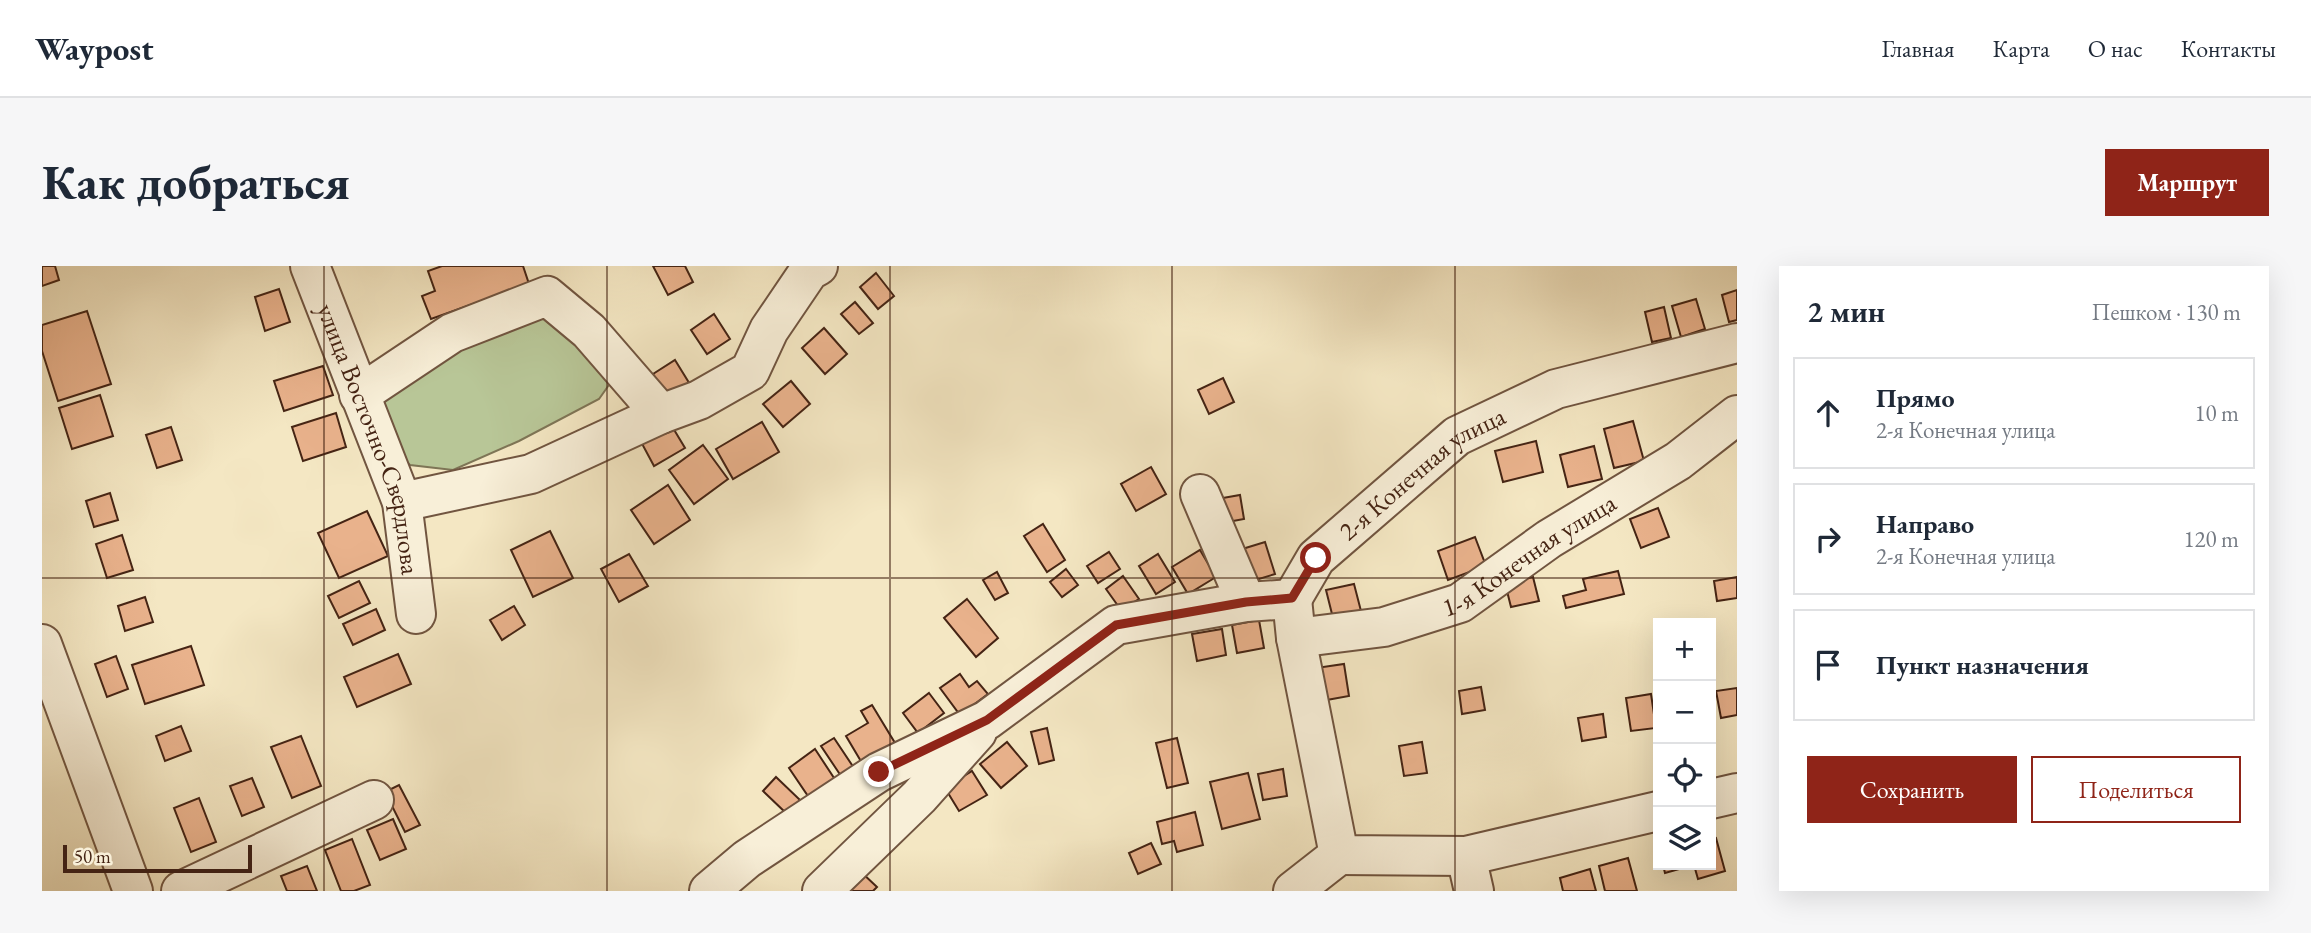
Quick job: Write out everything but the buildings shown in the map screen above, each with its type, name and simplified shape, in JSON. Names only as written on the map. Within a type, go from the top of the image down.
[{"type":"street","name":"улица Восточно-Свердлова","points":[[310,266],[402,502],[416,614]]},
{"type":"street","points":[[402,502],[531,474],[661,414],[699,400],[750,371],[769,330],[809,271],[818,266]]},
{"type":"street","points":[[359,395],[452,333],[542,281],[661,414]]},
{"type":"street","name":"2-я Конечная улица","points":[[1292,598],[1316,558],[1457,436],[1556,389],[1737,343]]},
{"type":"street","name":"1-я Конечная улица","points":[[1296,638],[1384,627],[1460,603],[1549,539],[1678,461],[1737,415]]},
{"type":"street","points":[[1200,494],[1246,602]]},
{"type":"street","points":[[709,891],[747,859],[879,772],[987,720],[1116,625],[1246,602],[1292,598],[1296,638],[1339,855]]},
{"type":"street","points":[[42,644],[133,891]]},
{"type":"street","points":[[822,891],[919,797],[987,720]]},
{"type":"street","points":[[1716,798],[1737,793]]},
{"type":"street","points":[[181,891],[374,800]]},
{"type":"street","points":[[1293,891],[1339,855],[1470,873],[1653,813]]},
{"type":"green space","points":[[549,315],[616,375],[599,399],[519,441],[453,470],[410,465],[389,444],[380,399],[419,370],[497,333]]},
{"type":"route","points":[[879,772],[987,720],[1116,625],[1246,602],[1292,598],[1316,558]]}]
